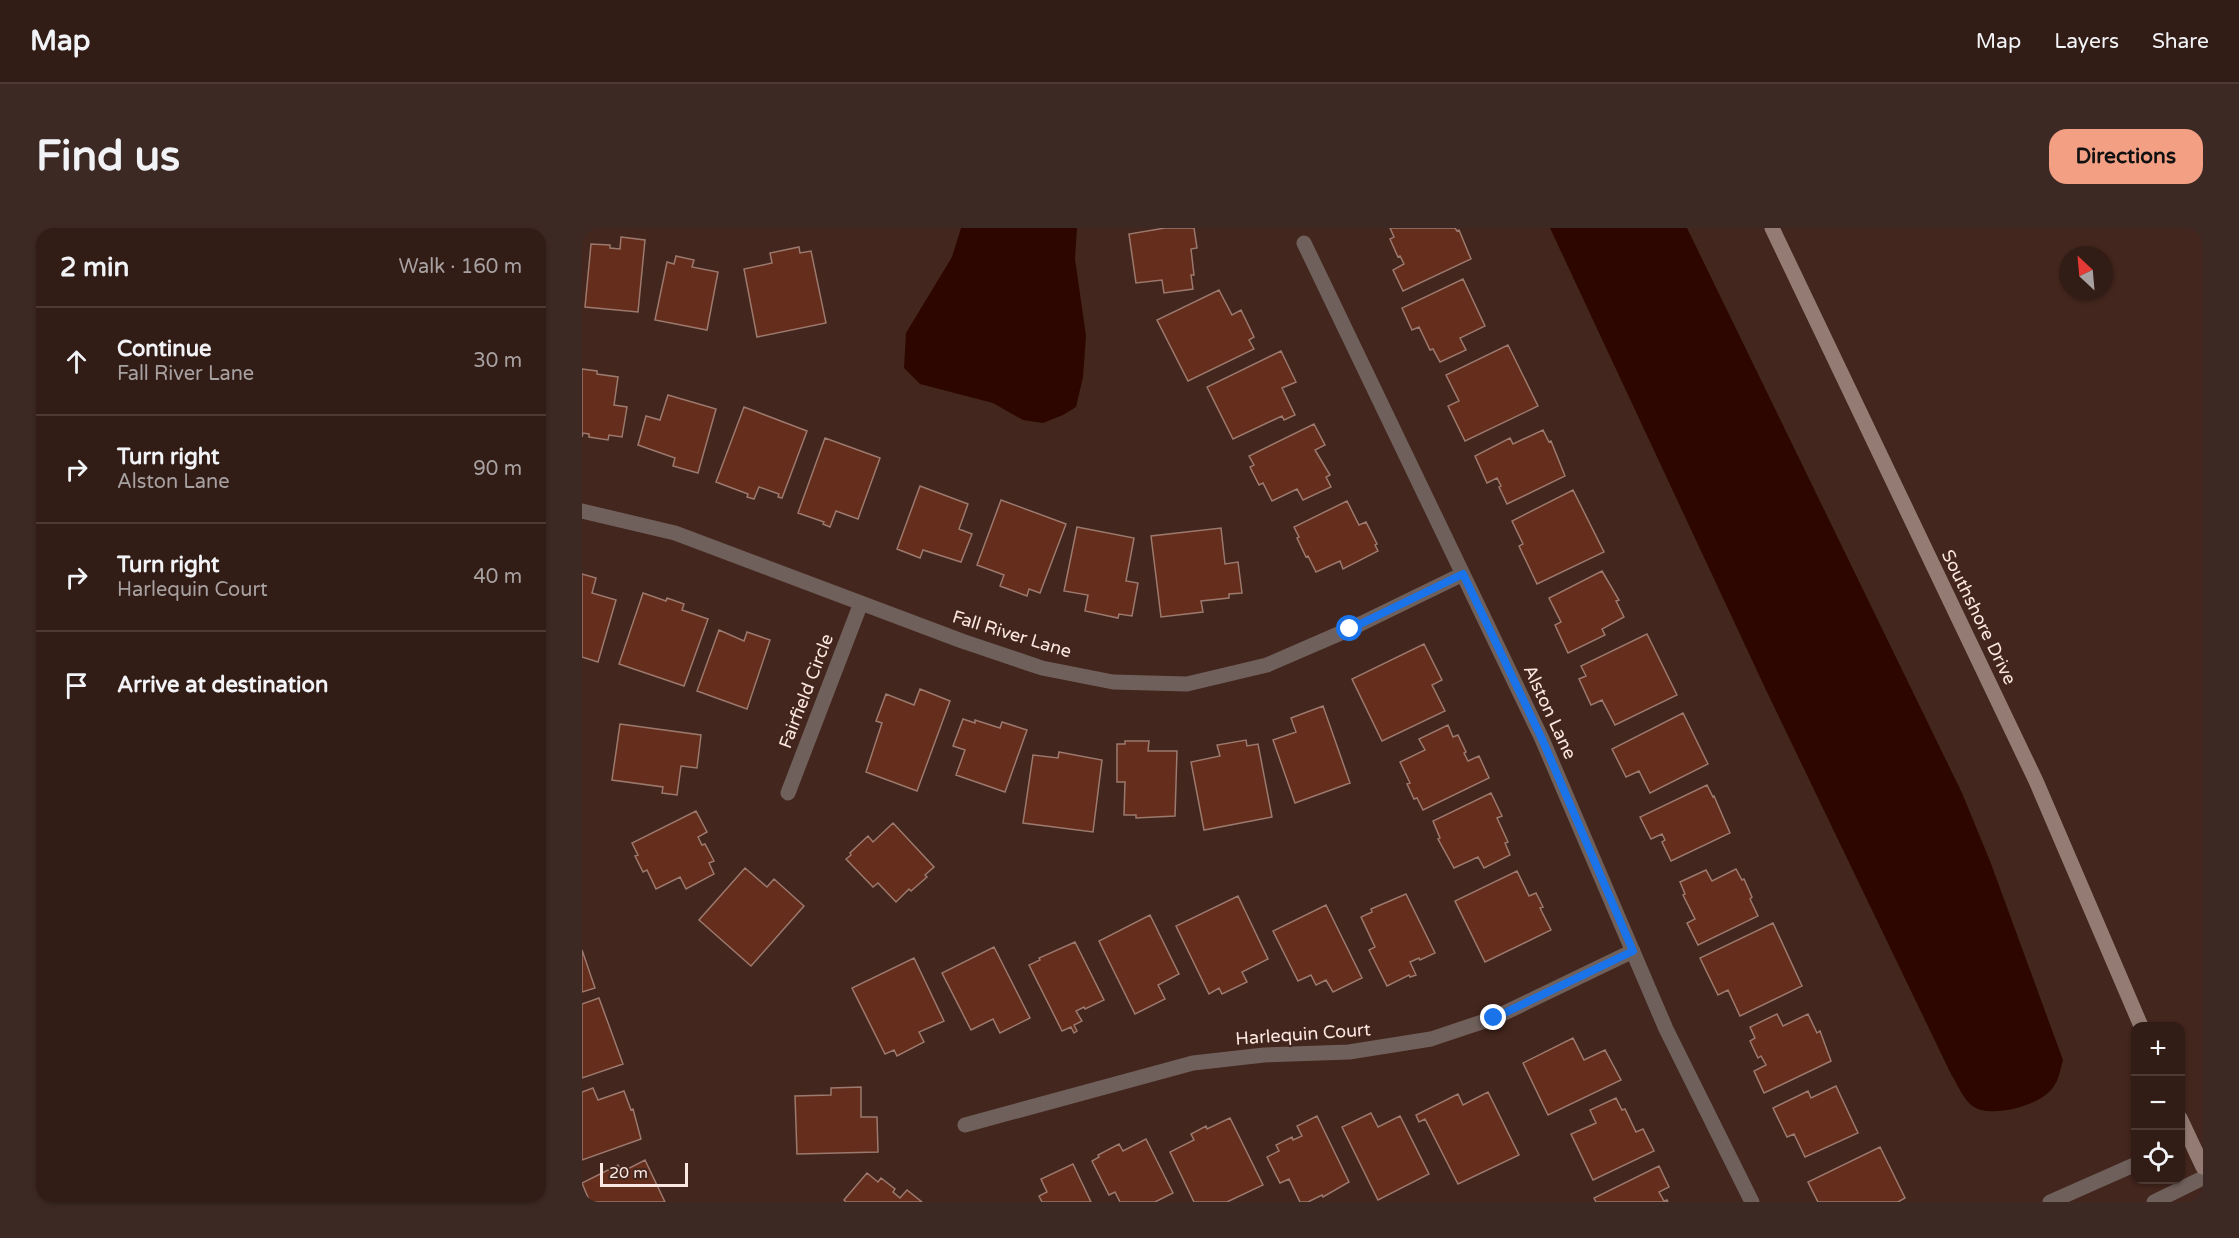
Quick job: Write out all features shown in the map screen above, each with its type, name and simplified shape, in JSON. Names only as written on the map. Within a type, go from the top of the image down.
[{"type":"street","name":"Southshore Drive","points":[[1772,228],[2036,781],[2139,1022]]},
{"type":"street","name":"Alston Lane","points":[[1304,243],[1542,739],[1666,1029],[1752,1202]]},
{"type":"street","name":"Fall River Lane","points":[[582,511],[675,533],[1042,668],[1113,682],[1187,684],[1267,665],[1350,629],[1463,574]]},
{"type":"street","name":"Fairfield Circle","points":[[788,793],[861,603]]},
{"type":"street","name":"Harlequin Court","points":[[965,1125],[1193,1063],[1264,1055],[1349,1052],[1431,1039],[1494,1018],[1633,951]]},
{"type":"street","points":[[2185,1141],[2203,1167]]},
{"type":"street","points":[[2050,1202],[2131,1166]]},
{"type":"street","points":[[2154,1202],[2203,1178]]},
{"type":"shaded area","points":[[961,228],[1077,228],[1075,259],[1086,336],[1083,377],[1076,407],[1063,415],[1043,423],[1023,420],[993,403],[920,384],[904,368],[906,333],[952,257]]},
{"type":"shaded area","points":[[1550,228],[1687,228],[1962,793],[1990,861],[2063,1060],[2054,1086],[2041,1098],[2009,1110],[1987,1111],[1977,1109],[1970,1104],[1959,1089],[1766,690]]},
{"type":"building","points":[[1165,228],[1194,228],[1197,248],[1191,249],[1193,289],[1164,293],[1162,280],[1136,283],[1129,234]]},
{"type":"building","points":[[1390,228],[1455,228],[1459,230],[1471,259],[1403,291],[1393,270],[1404,264],[1400,256],[1398,257],[1390,239],[1394,237]]},
{"type":"building","points":[[621,237],[645,240],[638,312],[585,307],[591,244],[610,245],[610,248],[620,249]]},
{"type":"building","points":[[799,247],[800,253],[811,251],[826,323],[757,337],[744,269],[772,263],[770,253]]},
{"type":"building","points":[[676,256],[694,260],[692,267],[718,272],[707,330],[655,320],[667,262],[674,264]]},
{"type":"building","points":[[1463,279],[1485,326],[1460,338],[1466,350],[1440,362],[1433,349],[1430,350],[1419,327],[1412,330],[1402,308]]},
{"type":"building","points":[[1219,290],[1232,315],[1241,310],[1254,337],[1249,340],[1254,349],[1188,381],[1157,320]]},
{"type":"building","points":[[1508,345],[1538,406],[1465,441],[1448,406],[1459,401],[1446,375]]},
{"type":"building","points":[[1281,351],[1296,382],[1282,388],[1295,415],[1284,420],[1282,416],[1233,439],[1207,387]]},
{"type":"building","points":[[582,369],[618,377],[614,405],[627,407],[622,437],[609,435],[608,440],[589,437],[589,434],[583,433],[582,437]]},
{"type":"building","points":[[668,395],[716,409],[698,473],[673,466],[675,458],[638,445],[646,416],[660,420]]},
{"type":"building","points":[[744,407],[807,431],[782,498],[778,497],[779,494],[759,487],[754,499],[747,497],[748,494],[716,482]]},
{"type":"building","points":[[1314,424],[1325,445],[1315,450],[1330,475],[1326,477],[1331,487],[1303,500],[1297,489],[1272,501],[1263,483],[1259,485],[1250,467],[1254,465],[1249,456]]},
{"type":"building","points":[[1543,430],[1549,442],[1551,441],[1565,476],[1507,504],[1497,478],[1487,483],[1475,456],[1510,438],[1513,444]]},
{"type":"building","points":[[825,438],[880,458],[858,519],[836,511],[830,527],[823,524],[824,522],[798,513]]},
{"type":"building","points":[[920,486],[968,504],[959,529],[972,534],[961,562],[923,550],[920,558],[897,549]]},
{"type":"building","points":[[1573,490],[1604,552],[1537,584],[1519,546],[1523,544],[1512,521]]},
{"type":"building","points":[[1001,500],[1066,524],[1040,593],[1029,589],[1027,596],[1000,586],[1004,575],[977,565]]},
{"type":"building","points":[[1347,501],[1359,525],[1366,522],[1378,551],[1343,569],[1340,561],[1316,572],[1308,556],[1306,557],[1294,527]]},
{"type":"building","points":[[1077,527],[1134,538],[1126,581],[1138,583],[1132,616],[1119,614],[1118,618],[1085,611],[1088,595],[1064,591]]},
{"type":"building","points":[[1221,528],[1225,564],[1238,562],[1242,593],[1229,594],[1229,598],[1201,601],[1203,612],[1161,617],[1151,536]]},
{"type":"building","points":[[1602,571],[1619,600],[1616,601],[1624,617],[1602,629],[1605,635],[1568,653],[1555,625],[1561,622],[1549,598]]},
{"type":"building","points":[[582,574],[596,578],[592,593],[616,600],[598,662],[582,657]]},
{"type":"building","points":[[643,593],[684,604],[682,610],[708,619],[684,686],[619,664]]},
{"type":"building","points":[[719,630],[744,641],[747,632],[770,640],[747,709],[697,691]]},
{"type":"building","points":[[1647,634],[1677,695],[1615,725],[1602,700],[1591,705],[1579,679],[1586,676],[1581,666]]},
{"type":"building","points":[[1424,644],[1442,680],[1432,685],[1445,711],[1382,741],[1352,679]]},
{"type":"building","points":[[920,689],[950,701],[917,791],[866,772],[882,723],[876,721],[886,694],[914,705]]},
{"type":"building","points":[[1323,706],[1350,783],[1295,803],[1273,740],[1296,732],[1291,718]]},
{"type":"building","points":[[1683,713],[1708,764],[1650,793],[1639,771],[1626,777],[1612,749]]},
{"type":"building","points":[[963,719],[975,723],[975,720],[1000,728],[1002,722],[1027,730],[1005,792],[956,775],[965,750],[953,746]]},
{"type":"building","points":[[620,724],[701,735],[697,768],[681,766],[677,795],[662,793],[663,787],[612,780]]},
{"type":"building","points":[[1448,725],[1453,737],[1458,735],[1468,761],[1479,756],[1489,778],[1423,810],[1417,798],[1414,799],[1407,784],[1410,783],[1400,762],[1425,750],[1419,739]]},
{"type":"building","points":[[1246,740],[1247,746],[1258,744],[1272,817],[1204,830],[1191,762],[1220,756],[1217,745]]},
{"type":"building","points":[[1125,741],[1149,741],[1148,751],[1177,751],[1175,816],[1136,818],[1136,815],[1124,815],[1125,782],[1117,782],[1117,744],[1125,744]]},
{"type":"building","points":[[1059,752],[1102,760],[1093,832],[1023,823],[1033,755],[1058,758]]},
{"type":"building","points":[[1707,785],[1730,833],[1671,861],[1662,842],[1665,840],[1662,834],[1651,839],[1640,817]]},
{"type":"building","points":[[1491,793],[1502,816],[1497,818],[1508,842],[1505,843],[1510,855],[1484,868],[1478,857],[1454,868],[1438,839],[1440,838],[1433,821]]},
{"type":"building","points":[[696,811],[707,832],[698,837],[702,845],[705,844],[714,861],[709,863],[714,874],[686,889],[680,877],[656,889],[647,870],[643,872],[635,856],[638,855],[632,843]]},
{"type":"building","points":[[893,823],[934,867],[925,875],[927,877],[911,891],[909,889],[896,902],[878,883],[873,887],[846,859],[868,836],[873,842]]},
{"type":"building","points":[[745,868],[767,887],[774,879],[804,906],[751,966],[699,920]]},
{"type":"building","points":[[1736,869],[1742,880],[1744,879],[1758,916],[1698,945],[1687,923],[1695,919],[1683,895],[1685,894],[1680,882],[1706,870],[1712,881]]},
{"type":"building","points":[[1517,871],[1529,896],[1536,893],[1543,907],[1540,908],[1551,930],[1485,962],[1455,901]]},
{"type":"building","points":[[1406,894],[1435,953],[1410,962],[1416,975],[1410,977],[1409,975],[1387,986],[1369,950],[1375,947],[1361,917],[1372,912],[1371,909]]},
{"type":"building","points":[[1238,896],[1268,959],[1242,972],[1247,982],[1222,994],[1219,988],[1209,994],[1176,926]]},
{"type":"building","points":[[1326,905],[1362,978],[1333,992],[1326,980],[1316,985],[1311,975],[1298,981],[1273,931]]},
{"type":"building","points":[[1150,915],[1179,974],[1158,985],[1165,999],[1135,1014],[1099,941]]},
{"type":"building","points":[[1773,923],[1802,986],[1740,1016],[1728,990],[1718,995],[1700,958]]},
{"type":"building","points":[[1075,942],[1104,1000],[1076,1011],[1082,1021],[1074,1025],[1077,1031],[1074,1033],[1071,1027],[1062,1031],[1029,965]]},
{"type":"building","points":[[994,947],[1030,1018],[1000,1033],[993,1019],[971,1030],[942,973]]},
{"type":"building","points":[[582,950],[595,988],[582,992]]},
{"type":"building","points":[[914,958],[944,1021],[919,1032],[924,1042],[897,1056],[894,1050],[885,1054],[852,988]]},
{"type":"building","points":[[599,998],[623,1064],[582,1078],[582,1004]]},
{"type":"building","points":[[1777,1014],[1783,1026],[1808,1014],[1817,1033],[1820,1031],[1831,1061],[1764,1093],[1754,1071],[1766,1065],[1761,1056],[1758,1058],[1750,1041],[1755,1038],[1750,1027]]},
{"type":"building","points":[[1573,1038],[1584,1060],[1605,1050],[1621,1080],[1548,1115],[1523,1063]]},
{"type":"building","points":[[1836,1086],[1858,1133],[1805,1157],[1794,1134],[1787,1137],[1773,1108],[1808,1091],[1811,1098]]},
{"type":"building","points":[[861,1087],[861,1117],[877,1117],[878,1152],[797,1154],[795,1096],[831,1095],[831,1088]]},
{"type":"building","points":[[593,1088],[598,1100],[624,1091],[631,1110],[633,1109],[641,1139],[582,1160],[582,1092]]},
{"type":"building","points":[[1488,1092],[1519,1155],[1458,1184],[1425,1119],[1419,1122],[1416,1115],[1458,1094],[1463,1105]]},
{"type":"building","points":[[1616,1098],[1622,1110],[1625,1109],[1636,1132],[1643,1129],[1654,1151],[1593,1180],[1571,1134],[1596,1123],[1590,1110]]},
{"type":"building","points":[[1371,1113],[1378,1127],[1400,1116],[1429,1174],[1378,1200],[1342,1127]]},
{"type":"building","points":[[1317,1116],[1349,1182],[1323,1197],[1322,1195],[1308,1202],[1300,1202],[1289,1179],[1280,1183],[1267,1157],[1279,1151],[1276,1145],[1292,1137],[1293,1140],[1302,1136],[1297,1126]]},
{"type":"building","points":[[1230,1118],[1263,1185],[1227,1202],[1194,1202],[1170,1152],[1194,1140],[1191,1134]]},
{"type":"building","points":[[1146,1139],[1173,1193],[1155,1202],[1120,1202],[1115,1192],[1109,1195],[1092,1161],[1099,1157],[1098,1155],[1119,1144],[1123,1151]]},
{"type":"building","points":[[1880,1147],[1905,1198],[1898,1202],[1818,1202],[1808,1182]]},
{"type":"building","points":[[645,1160],[665,1202],[590,1202],[582,1183],[618,1165],[622,1172]]},
{"type":"building","points":[[1073,1164],[1091,1202],[1042,1202],[1039,1196],[1047,1192],[1041,1179]]},
{"type":"building","points":[[1659,1166],[1669,1187],[1659,1192],[1664,1201],[1668,1202],[1596,1202],[1594,1198]]},
{"type":"building","points":[[867,1173],[878,1182],[881,1178],[895,1189],[893,1192],[900,1198],[907,1190],[922,1202],[846,1202],[844,1200]]},
{"type":"route","points":[[1350,629],[1463,574],[1542,739],[1633,951],[1494,1018]]}]
